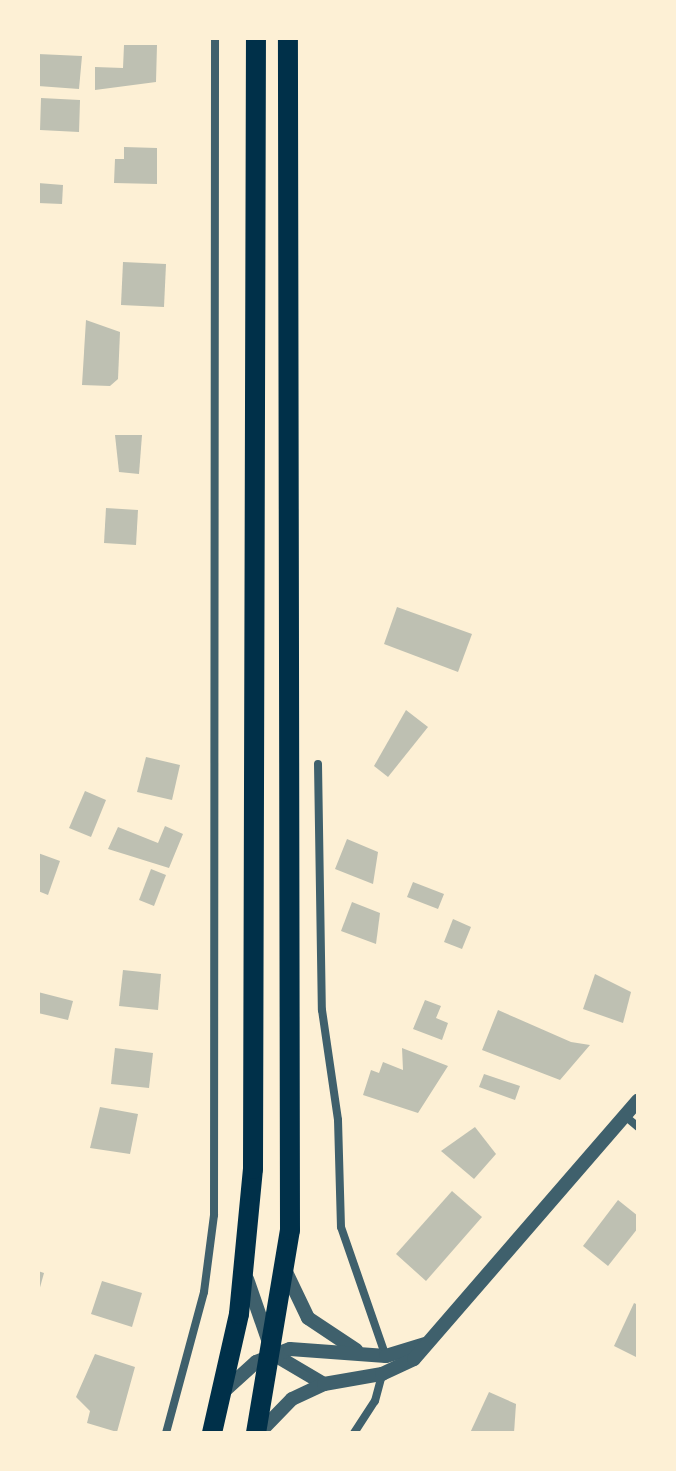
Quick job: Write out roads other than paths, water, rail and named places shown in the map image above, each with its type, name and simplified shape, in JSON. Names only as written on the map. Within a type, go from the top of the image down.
[{"type":"main road","points":[[212,1433],[224,1391],[245,1271],[255,1056],[256,38]]},
{"type":"main road","points":[[257,1433],[286,1272],[293,1125],[288,38]]},
{"type":"street","points":[[166,1433],[204,1292],[214,1215],[215,38]]},
{"type":"street","points":[[318,764],[321,996],[338,1120],[341,1227],[386,1356],[382,1374],[354,1433]]},
{"type":"street","points":[[257,1433],[292,1399],[324,1384],[382,1374],[433,1340],[638,1100]]},
{"type":"street","points":[[625,1116],[638,1127]]},
{"type":"street","points":[[245,1271],[260,1332],[273,1354],[324,1384]]},
{"type":"street","points":[[286,1272],[315,1326],[364,1354]]},
{"type":"street","points":[[224,1391],[273,1354],[303,1348],[386,1356],[433,1340]]}]
